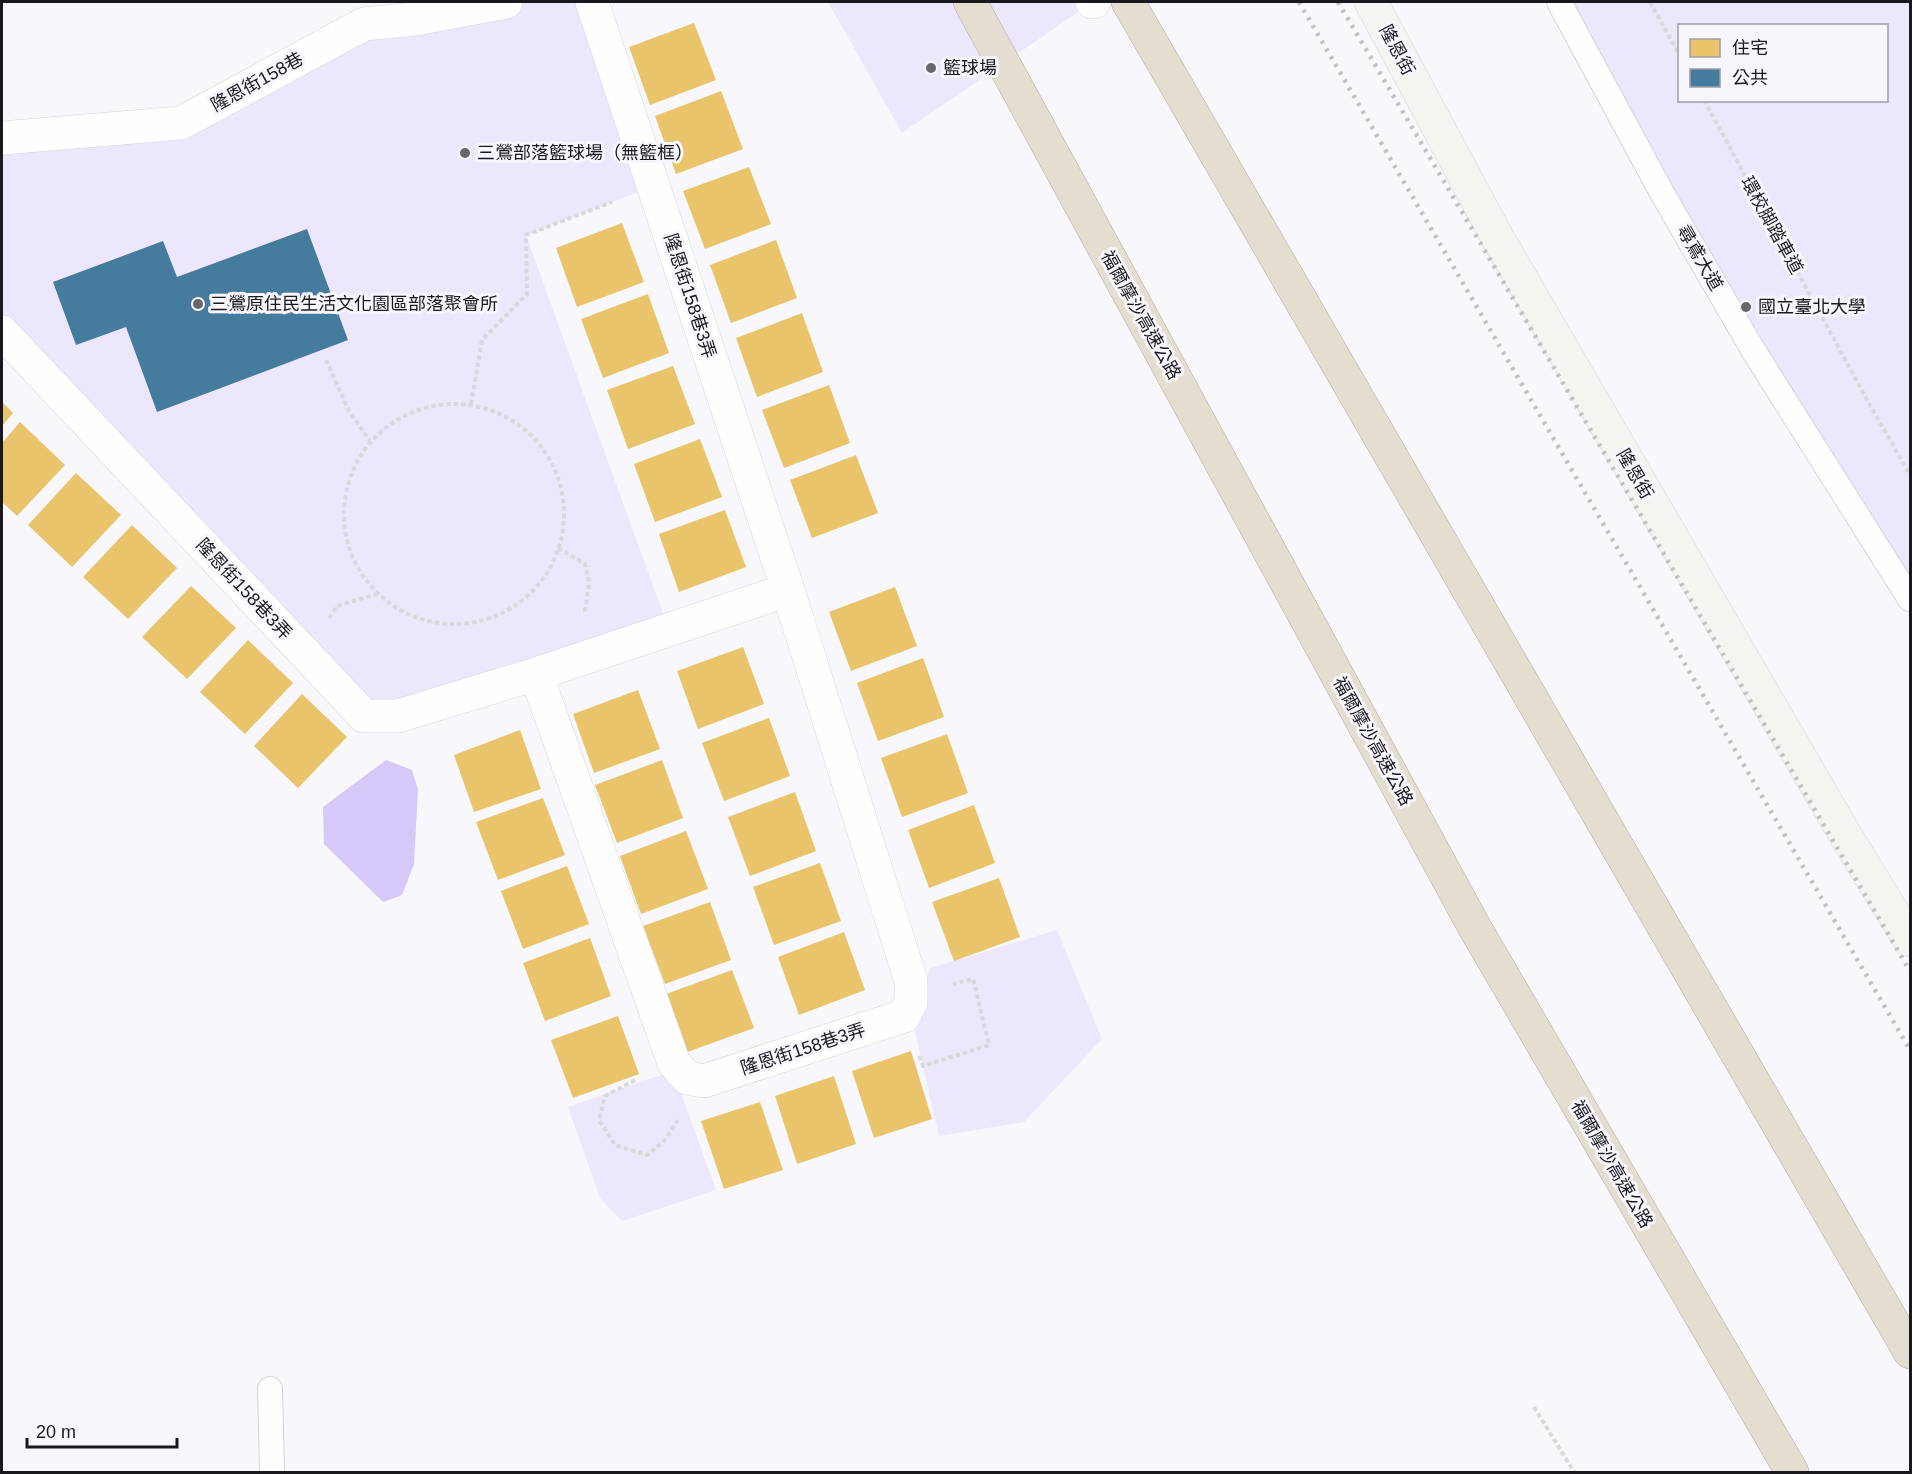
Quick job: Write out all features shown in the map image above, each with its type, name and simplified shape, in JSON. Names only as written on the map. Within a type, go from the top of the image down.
[{"type":"highway","name":"福爾摩沙高速公路","points":[[970,2],[1475,928],[1792,1473]]},
{"type":"highway","points":[[1128,2],[1911,1352]]},
{"type":"street","name":"隆恩街158巷","points":[[2,138],[182,123],[364,24],[411,10],[506,2]]},
{"type":"street","name":"隆恩街158巷3弄","points":[[592,2],[788,590],[911,981],[911,1002],[904,1016],[704,1081]]},
{"type":"street","name":"隆恩街","points":[[1371,2],[1497,237],[1850,843],[1911,940]]},
{"type":"street","name":"隆恩街158巷3弄","points":[[2,332],[364,716],[398,716],[536,674],[788,590]]},
{"type":"street","points":[[536,674],[674,1063],[687,1078],[704,1081]]},
{"type":"lane","name":"尋鳶大道","points":[[1559,2],[1662,193],[1753,350],[1911,599]]},
{"type":"lane","points":[[270,1389],[272,1473]]},
{"type":"path","points":[[1650,2],[1678,52]]},
{"type":"path","name":"環校脚踏車道","points":[[1705,102],[1866,398],[1911,475]]},
{"type":"path","points":[[471,404],[482,340],[528,294],[526,235],[654,186]]},
{"type":"path","points":[[326,360],[349,411],[370,441]]},
{"type":"path","points":[[471,404],[507,416],[537,440],[557,472],[564,510],[558,548],[542,581],[515,606],[480,621],[443,624],[407,615],[377,594],[357,568],[346,536],[344,502],[353,470],[370,441],[399,417],[434,405],[471,404]]},
{"type":"path","points":[[558,548],[585,564],[589,583],[585,610],[603,652]]},
{"type":"path","points":[[306,654],[337,606],[377,594]]},
{"type":"path","points":[[674,1063],[605,1096],[599,1120],[615,1145],[647,1155],[664,1141],[704,1081]]},
{"type":"path","points":[[1534,1407],[1574,1473]]},
{"type":"shaded area","points":[[506,2],[592,2],[654,186],[526,235],[669,630],[364,716],[2,332],[2,138],[181,123],[364,24]]},
{"type":"shaded area","name":"籃球場","points":[[828,2],[1093,2],[902,133]]},
{"type":"shaded area","points":[[1559,2],[1910,2],[1910,599]]},
{"type":"shaded area","points":[[386,760],[412,770],[418,790],[414,864],[402,895],[383,902],[324,844],[323,807]]},
{"type":"shaded area","points":[[1057,930],[1102,1039],[1024,1122],[939,1136],[914,1027],[930,968]]},
{"type":"shaded area","points":[[673,1071],[716,1190],[622,1221],[600,1198],[568,1107]]},
{"type":"building: 住宅","points":[[694,23],[716,80],[650,105],[629,47]]},
{"type":"building: 住宅","points":[[721,91],[743,149],[676,174],[655,116]]},
{"type":"building: 住宅","points":[[749,167],[771,224],[705,249],[683,191]]},
{"type":"building: 住宅","points":[[622,223],[644,282],[577,307],[556,248]]},
{"type":"building: 住宅","points":[[776,240],[797,298],[731,323],[710,265]]},
{"type":"building: 住宅","points":[[648,294],[669,353],[603,378],[581,319]]},
{"type":"building: 住宅","points":[[802,313],[823,372],[757,397],[736,338]]},
{"type":"building: 住宅","points":[[673,366],[695,424],[628,449],[607,390]]},
{"type":"building: 住宅","points":[[829,385],[850,443],[784,468],[762,410]]},
{"type":"building: 住宅","points":[[2,402],[13,413],[2,426]]},
{"type":"building: 住宅","points":[[20,422],[65,465],[17,516],[2,502],[2,443]]},
{"type":"building: 住宅","points":[[700,439],[722,497],[655,522],[634,464]]},
{"type":"building: 住宅","points":[[856,455],[878,513],[812,538],[790,480]]},
{"type":"building: 住宅","points":[[76,473],[121,515],[72,567],[28,525]]},
{"type":"building: 住宅","points":[[725,510],[746,567],[679,592],[659,534]]},
{"type":"building: 住宅","points":[[132,525],[177,568],[128,619],[83,577]]},
{"type":"building: 住宅","points":[[191,586],[236,628],[187,679],[142,637]]},
{"type":"building: 住宅","points":[[895,587],[917,646],[851,671],[829,612]]},
{"type":"building: 住宅","points":[[248,640],[293,683],[245,734],[200,692]]},
{"type":"building: 住宅","points":[[743,647],[764,704],[698,729],[677,671]]},
{"type":"building: 住宅","points":[[923,658],[944,717],[878,741],[857,683]]},
{"type":"building: 住宅","points":[[638,690],[660,749],[594,773],[573,714]]},
{"type":"building: 住宅","points":[[302,694],[347,737],[298,788],[254,746]]},
{"type":"building: 住宅","points":[[769,718],[790,776],[724,801],[702,743]]},
{"type":"building: 住宅","points":[[520,730],[541,789],[474,812],[454,755]]},
{"type":"building: 住宅","points":[[947,734],[968,793],[902,817],[881,758]]},
{"type":"building: 住宅","points":[[662,760],[683,818],[617,843],[595,785]]},
{"type":"building: 住宅","points":[[795,792],[816,851],[750,876],[728,817]]},
{"type":"building: 住宅","points":[[543,798],[565,855],[498,880],[476,822]]},
{"type":"building: 住宅","points":[[974,805],[995,863],[929,888],[908,830]]},
{"type":"building: 住宅","points":[[686,831],[708,889],[641,914],[620,856]]},
{"type":"building: 住宅","points":[[820,863],[841,921],[774,945],[753,887]]},
{"type":"building: 住宅","points":[[567,866],[589,924],[523,949],[501,891]]},
{"type":"building: 住宅","points":[[999,878],[1020,937],[954,961],[932,902]]},
{"type":"building: 住宅","points":[[710,902],[731,960],[665,984],[643,926]]},
{"type":"building: 住宅","points":[[844,932],[865,990],[799,1015],[778,957]]},
{"type":"building: 住宅","points":[[590,938],[611,996],[545,1021],[523,963]]},
{"type":"building: 住宅","points":[[732,970],[754,1028],[687,1052],[666,994]]},
{"type":"building: 住宅","points":[[618,1016],[639,1074],[573,1098],[551,1040]]},
{"type":"building: 住宅","points":[[911,1051],[932,1119],[874,1138],[852,1071]]},
{"type":"building: 住宅","points":[[834,1076],[856,1144],[797,1164],[775,1096]]},
{"type":"building: 住宅","points":[[760,1102],[783,1170],[724,1189],[701,1121]]},
{"type":"building: 公共","name":"三鶯原住民生活文化園區部落聚會所","points":[[307,229],[348,340],[157,412],[126,327],[76,345],[53,282],[163,241],[177,277]]},
{"type":"railway","points":[[1299,2],[1910,1050]]},
{"type":"railway","points":[[1338,2],[1910,971]]},
{"type":"place","name":"籃球場","points":[[931,68]]},
{"type":"place","name":"三鶯部落籃球場（無籃框）","points":[[465,153]]},
{"type":"place","name":"三鶯原住民生活文化園區部落聚會所","points":[[198,304]]},
{"type":"place","name":"國立臺北大學","points":[[1746,307]]}]
